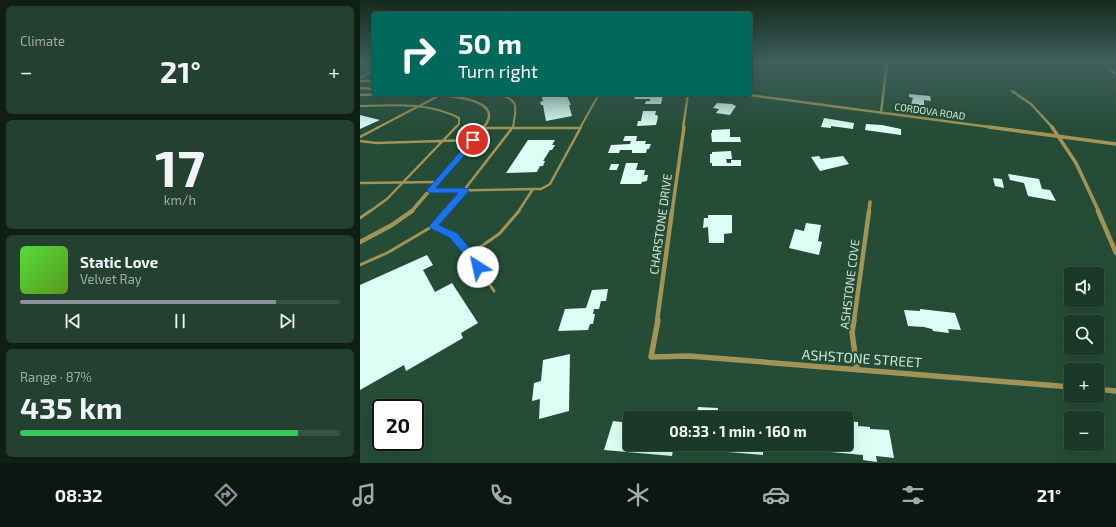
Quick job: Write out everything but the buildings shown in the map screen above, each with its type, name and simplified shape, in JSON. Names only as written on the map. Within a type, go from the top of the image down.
[{"type":"street","points":[[881,113],[884,85]]},
{"type":"street","points":[[360,88],[372,88]]},
{"type":"street","points":[[1012,91],[1033,105],[1061,137],[1100,213],[1116,253]]},
{"type":"street","points":[[360,95],[372,94]]},
{"type":"street","name":"CORDOVA ROAD","points":[[752,95],[1116,144]]},
{"type":"street","points":[[360,242],[392,225],[412,211],[489,121],[490,116],[488,108],[479,103],[446,96]]},
{"type":"street","name":"CHARSTONE DRIVE","points":[[651,357],[658,318],[688,96]]},
{"type":"street","name":"ASHSTONE COVE","points":[[857,369],[852,332],[870,202]]},
{"type":"street","name":"ASHSTONE STREET","points":[[651,357],[689,356],[1064,386]]},
{"type":"street","points":[[1104,390],[1116,391]]},
{"type":"lane","points":[[360,137],[438,96]]},
{"type":"lane","points":[[360,265],[387,253],[433,226],[465,191],[513,128],[516,115],[515,103],[511,98],[504,96]]},
{"type":"lane","points":[[430,191],[541,189],[550,184],[598,96]]},
{"type":"lane","points":[[360,106],[388,104],[419,106],[452,113],[459,118],[459,124],[404,182],[387,199],[360,218]]},
{"type":"lane","points":[[484,128],[580,128]]},
{"type":"lane","points":[[360,141],[376,143],[473,140]]},
{"type":"lane","points":[[360,183],[438,182]]},
{"type":"lane","points":[[470,254],[486,246],[502,233],[524,205],[533,189]]},
{"type":"lane","points":[[433,226],[454,236],[470,254],[494,292]]},
{"type":"route","points":[[473,140],[430,191],[465,191],[433,226],[454,236],[470,254],[478,267]]}]
